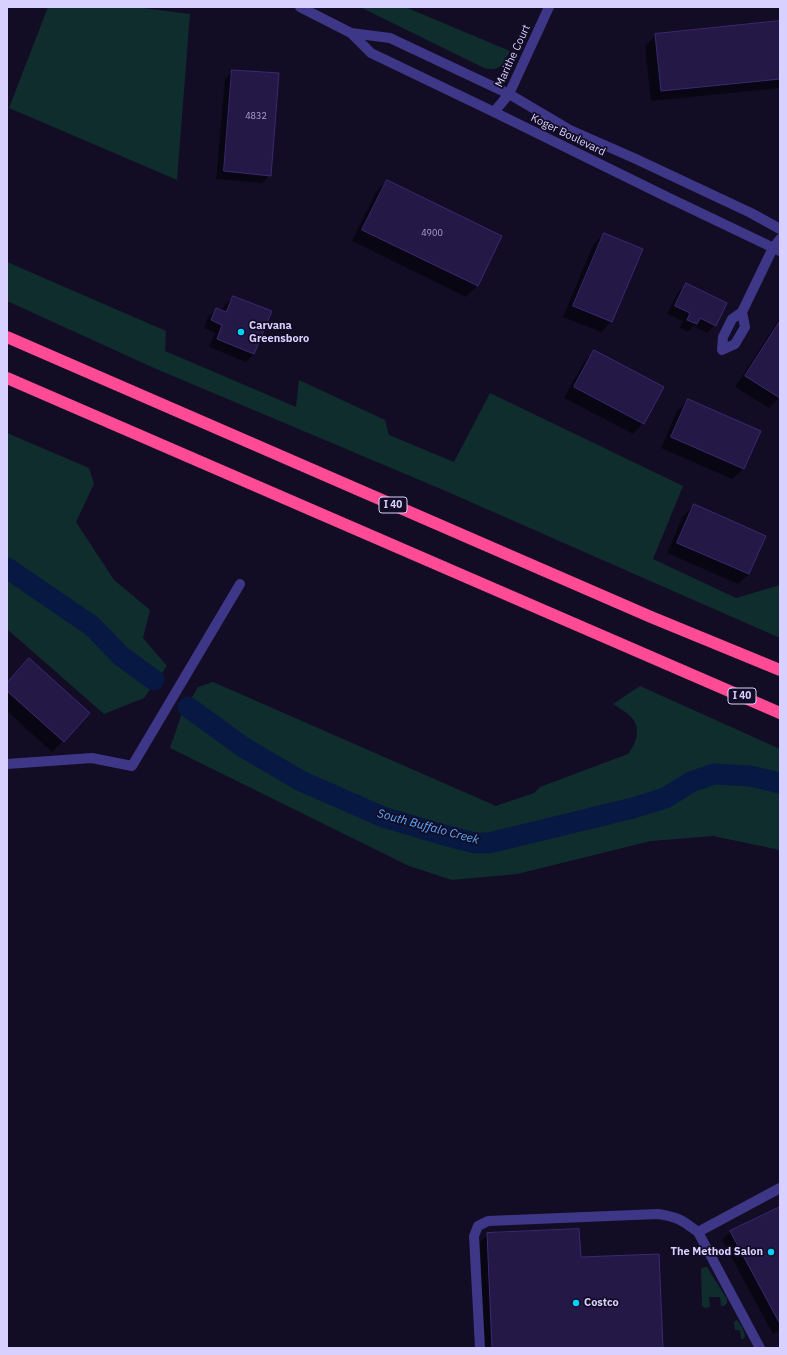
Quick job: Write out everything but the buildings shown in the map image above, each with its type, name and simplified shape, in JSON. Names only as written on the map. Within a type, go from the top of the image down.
[{"type":"highway","name":"I 40","points":[[7,337],[651,617],[780,670]]},
{"type":"highway","name":"I 40","points":[[7,378],[780,713]]},
{"type":"street","name":"Koger Boulevard","points":[[300,7],[351,33],[371,53],[777,249]]},
{"type":"street","name":"Marithe Court","points":[[494,112],[509,94],[549,7]]},
{"type":"street","name":"Koger Boulevard","points":[[351,33],[390,38],[509,94],[570,130],[752,213],[780,229]]},
{"type":"street","points":[[742,312],[777,249],[780,239]]},
{"type":"street","points":[[7,764],[92,758],[132,766],[240,584]]},
{"type":"street","points":[[698,1232],[780,1188]]},
{"type":"street","points":[[480,1348],[474,1236],[478,1226],[488,1222],[658,1214],[674,1216],[698,1232],[760,1348]]},
{"type":"green space","points":[[48,7],[135,7],[190,14],[177,180],[9,108]]},
{"type":"green space","points":[[360,7],[405,7],[510,51],[503,64],[493,69],[488,69]]},
{"type":"green space","points":[[7,262],[166,331],[165,351],[296,407],[299,380],[385,420],[389,435],[454,462],[490,393],[683,486],[653,559],[736,598],[780,585],[780,638],[441,489],[154,368],[7,301]]},
{"type":"green space","points":[[7,433],[89,468],[94,484],[76,522],[114,580],[150,610],[143,638],[167,666],[144,698],[104,714],[7,629]]},
{"type":"green space","points":[[213,682],[496,806],[534,793],[540,787],[628,754],[637,736],[636,726],[629,715],[613,704],[640,686],[780,749],[780,850],[713,836],[651,841],[517,874],[452,880],[409,866],[170,748],[181,716],[198,687]]},
{"type":"green space","points":[[707,1267],[727,1299],[727,1303],[724,1306],[721,1306],[720,1297],[709,1297],[710,1307],[705,1308],[702,1306],[701,1269]]},
{"type":"green space","points":[[737,1320],[745,1335],[744,1339],[741,1339],[740,1330],[735,1330],[734,1322]]},
{"type":"waterway","name":"South Buffalo Creek","points":[[7,568],[92,626],[121,656],[154,680]]},
{"type":"waterway","name":"South Buffalo Creek","points":[[188,707],[243,747],[301,781],[383,817],[475,843],[489,843],[633,808],[665,798],[691,782],[714,774],[750,776],[780,783]]},
{"type":"place","name":"Carvana Greensboro","points":[[241,332]]},
{"type":"place","name":"The Method Salon","points":[[771,1252]]},
{"type":"place","name":"Costco","points":[[576,1303]]}]
